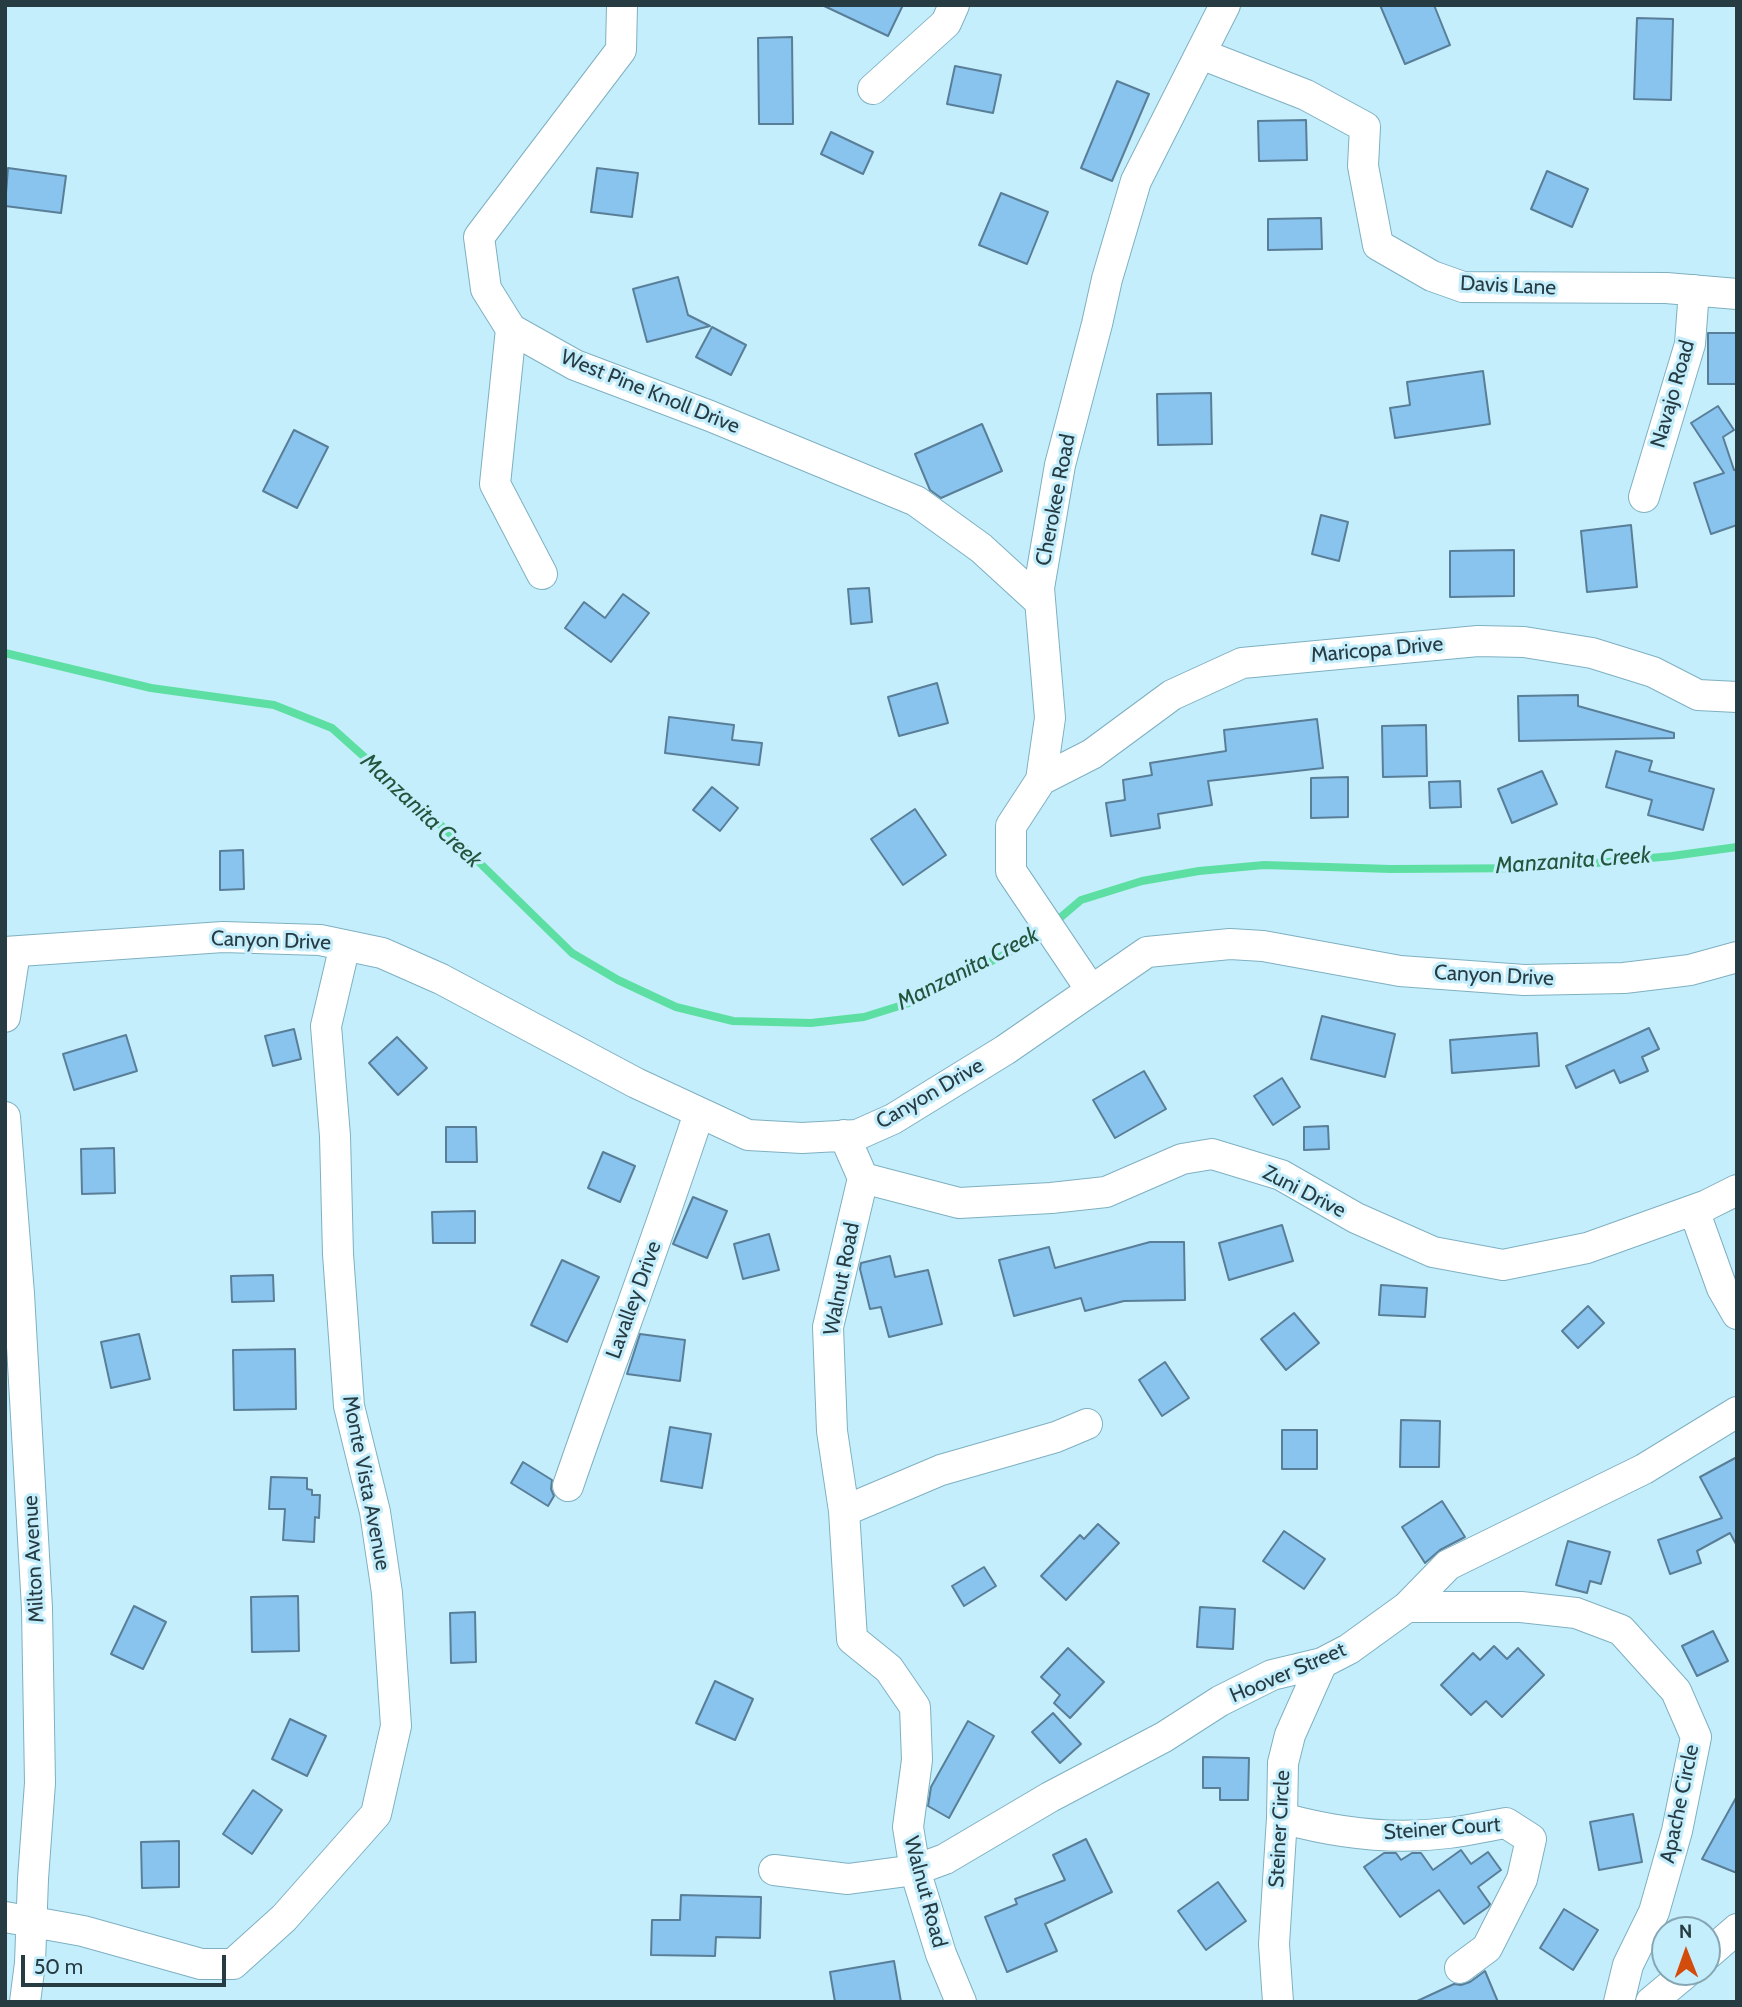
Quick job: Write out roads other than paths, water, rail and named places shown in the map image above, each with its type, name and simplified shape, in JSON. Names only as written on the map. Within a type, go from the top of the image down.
[{"type":"street","name":"West Pine Knoll Drive","points":[[622,5],[621,51],[479,237],[486,289],[511,329],[575,365],[710,416],[916,501],[981,548],[1040,602]]},
{"type":"street","points":[[873,89],[946,23],[954,5]]},
{"type":"street","name":"Cherokee Road","points":[[1091,990],[1011,871],[1011,826],[1041,780],[1050,718],[1039,588],[1060,465],[1107,279],[1136,181],[1226,5]]},
{"type":"street","name":"Davis Lane","points":[[1200,54],[1306,95],[1365,127],[1363,166],[1378,245],[1432,276],[1463,287],[1666,288],[1737,294]]},
{"type":"street","name":"Navajo Road","points":[[1644,496],[1690,344],[1694,290]]},
{"type":"street","points":[[511,329],[495,484],[541,574]]},
{"type":"street","name":"Maricopa Drive","points":[[1041,780],[1092,754],[1172,695],[1242,663],[1478,641],[1524,642],[1592,653],[1653,672],[1698,695],[1737,697]]},
{"type":"street","name":"Canyon Drive","points":[[10,952],[223,937],[320,940],[382,953],[441,979],[636,1083],[748,1135],[802,1138],[857,1135],[893,1119],[1005,1050],[1147,952],[1230,944],[1263,946],[1400,971],[1524,980],[1624,978],[1690,970],[1737,957]]},
{"type":"street","name":"Monte Vista Avenue","points":[[18,1919],[83,1931],[201,1964],[233,1965],[284,1918],[376,1814],[396,1726],[387,1592],[375,1512],[349,1406],[338,1254],[335,1136],[326,1026],[345,945]]},
{"type":"street","points":[[5,1017],[10,952]]},
{"type":"street","name":"Lavalley Drive","points":[[568,1486],[667,1213],[699,1113]]},
{"type":"street","name":"Milton Avenue","points":[[5,1117],[19,1294],[37,1608],[40,1783],[18,1919],[30,1963],[25,2002]]},
{"type":"street","points":[[844,1135],[863,1178]]},
{"type":"street","name":"Zuni Drive","points":[[863,1178],[959,1203],[1051,1198],[1107,1192],[1182,1159],[1212,1154],[1281,1175],[1356,1218],[1433,1252],[1503,1265],[1587,1248],[1694,1210],[1737,1190]]},
{"type":"street","name":"Walnut Road","points":[[863,1178],[828,1327],[832,1431],[844,1511],[852,1639],[890,1669],[915,1707],[917,1760],[908,1827],[915,1870],[941,1954],[961,2002]]},
{"type":"street","points":[[1694,1210],[1721,1287],[1737,1314]]},
{"type":"street","name":"Hoover Street","points":[[775,1870],[848,1879],[915,1870],[945,1859],[1050,1797],[1164,1737],[1220,1701],[1272,1675],[1322,1663],[1349,1649],[1406,1607],[1448,1565],[1644,1469],[1737,1412]]},
{"type":"street","points":[[844,1511],[941,1470],[1056,1437],[1087,1424]]},
{"type":"street","name":"Apache Circle","points":[[1406,1607],[1521,1607],[1576,1613],[1621,1630],[1676,1691],[1696,1737],[1677,1831],[1654,1912],[1628,1965],[1619,2002]]},
{"type":"street","name":"Steiner Circle","points":[[1278,2002],[1274,1944],[1283,1763],[1290,1735],[1322,1663]]},
{"type":"street","name":"Steiner Court","points":[[1282,1818],[1320,1829],[1395,1836],[1447,1833],[1506,1823],[1531,1839],[1522,1879],[1487,1948],[1460,1968]]},
{"type":"street","points":[[1721,1943],[1737,1929]]},
{"type":"street","points":[[1651,2002],[1670,1986]]},
{"type":"waterway","name":"Manzanita Creek","points":[[5,653],[151,688],[274,705],[332,728],[446,830],[572,953],[618,980],[676,1007],[733,1021],[811,1023],[864,1017],[909,1003],[1044,932]]},
{"type":"waterway","name":"Manzanita Creek","points":[[1054,923],[1081,900],[1142,881],[1199,871],[1264,865],[1391,869],[1542,868],[1737,847]]}]
